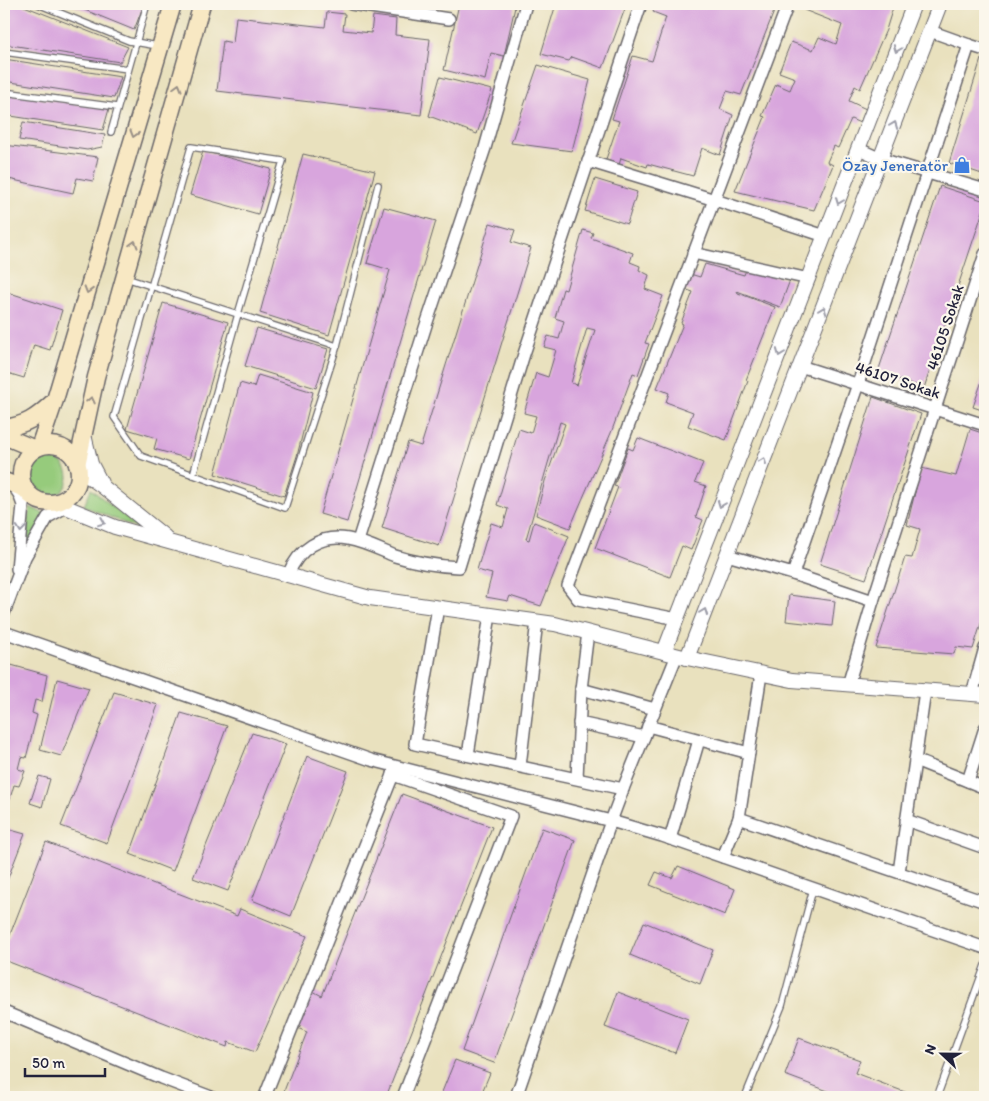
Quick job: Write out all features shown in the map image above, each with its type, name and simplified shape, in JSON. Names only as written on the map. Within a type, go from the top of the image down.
[{"type":"main road","points":[[37,448],[55,400],[173,4]]},
{"type":"main road","points":[[78,467],[70,453],[62,448],[53,445],[37,448],[28,454],[23,462],[18,490],[40,502],[56,507],[75,488],[96,377],[202,4]]},
{"type":"main road","points":[[4,428],[25,423],[37,417],[55,400]]},
{"type":"main road","points":[[4,436],[37,448]]},
{"type":"street","points":[[352,4],[449,19]]},
{"type":"street","points":[[358,541],[426,325],[485,148],[526,4]]},
{"type":"street","points":[[288,575],[300,554],[314,544],[332,538],[358,541],[396,556],[427,565],[459,567],[524,354],[641,4]]},
{"type":"street","points":[[677,619],[578,598],[568,586],[788,4]]},
{"type":"street","points":[[676,655],[677,619],[914,4]]},
{"type":"street","points":[[516,1097],[623,789],[676,655],[727,555],[940,4]]},
{"type":"street","points":[[930,31],[985,50]]},
{"type":"street","points":[[793,574],[858,384],[969,45]]},
{"type":"street","points":[[859,149],[881,159],[985,190]]},
{"type":"street","points":[[588,161],[825,236]]},
{"type":"street","points":[[693,253],[808,279]]},
{"type":"street","name":"46105 Sokak","points":[[848,685],[873,601],[985,254]]},
{"type":"street","name":"46107 Sokak","points":[[800,366],[985,425]]},
{"type":"street","points":[[84,433],[92,464],[102,486]]},
{"type":"street","points":[[78,467],[169,541]]},
{"type":"street","points":[[15,581],[18,490]]},
{"type":"street","points":[[4,613],[25,557],[56,507],[115,527],[370,598],[537,621],[676,655],[792,680],[979,694],[985,648]]},
{"type":"street","points":[[727,555],[793,574],[873,601]]},
{"type":"street","points":[[438,607],[415,744],[623,789]]},
{"type":"street","points":[[468,755],[490,615]]},
{"type":"street","points":[[520,766],[537,621]]},
{"type":"street","points":[[4,632],[371,760],[394,771],[510,816],[403,1097]]},
{"type":"street","points":[[577,778],[581,689],[588,632]]},
{"type":"street","points":[[722,857],[739,818],[761,674]]},
{"type":"street","points":[[581,689],[655,709]]},
{"type":"street","points":[[899,872],[926,691]]},
{"type":"street","points":[[579,723],[644,737]]},
{"type":"street","points":[[648,726],[749,753]]},
{"type":"street","points":[[968,781],[985,728]]},
{"type":"street","points":[[670,839],[699,740]]},
{"type":"street","points":[[915,760],[985,788]]},
{"type":"street","points":[[394,771],[611,821],[670,839],[985,948]]},
{"type":"street","points":[[268,1097],[265,1096],[394,771]]},
{"type":"street","points":[[739,818],[985,902]]},
{"type":"street","points":[[906,820],[985,848]]},
{"type":"street","points":[[4,1012],[209,1097]]},
{"type":"lane","points":[[38,4],[135,42],[160,46]]},
{"type":"lane","points":[[111,132],[147,4]]},
{"type":"lane","points":[[4,52],[128,69]]},
{"type":"lane","points":[[4,92],[117,108]]},
{"type":"lane","points":[[194,475],[238,314],[283,161],[191,147],[114,417],[140,456],[285,508],[336,346],[378,185]]},
{"type":"lane","points":[[124,278],[336,346]]},
{"type":"lane","points":[[745,1097],[782,1006],[813,890]]},
{"type":"lane","points":[[937,1097],[985,965]]},
{"type":"green space","points":[[49,458],[62,464],[68,477],[62,490],[49,496],[36,490],[30,477],[36,464]]},
{"type":"green space","points":[[91,489],[143,531],[84,506]]},
{"type":"green space","points":[[30,507],[45,514],[24,554]]},
{"type":"building","points":[[4,4],[19,4],[128,47],[120,62],[4,44]]},
{"type":"building","points":[[70,4],[144,4],[134,30]]},
{"type":"building","points":[[459,4],[500,4],[515,7],[504,56],[491,53],[485,80],[444,70]]},
{"type":"building","points":[[556,4],[618,4],[626,6],[603,68],[572,57],[569,61],[541,54]]},
{"type":"building","points":[[656,4],[777,4],[741,95],[727,91],[720,109],[733,115],[720,155],[702,148],[693,176],[648,164],[647,167],[621,158],[619,165],[605,162],[619,121],[612,119],[633,56],[652,61],[666,17],[653,12]]},
{"type":"building","points":[[807,4],[894,4],[886,30],[860,89],[855,86],[849,101],[866,109],[860,123],[851,119],[838,148],[834,146],[827,162],[833,165],[814,210],[735,191],[765,117],[762,116],[776,84],[790,90],[795,78],[779,72],[791,42],[813,50],[819,37],[836,44],[842,25],[804,10]]},
{"type":"building","points":[[327,12],[345,14],[343,30],[371,33],[373,16],[396,19],[395,35],[430,39],[421,115],[217,91],[223,41],[233,43],[236,17],[325,27]]},
{"type":"building","points":[[4,59],[121,77],[114,98],[4,81]]},
{"type":"building","points":[[981,59],[985,61],[985,175],[949,163]]},
{"type":"building","points":[[538,65],[590,80],[572,151],[511,143]]},
{"type":"building","points":[[440,77],[492,90],[477,134],[429,116]]},
{"type":"building","points":[[4,93],[109,109],[103,130],[4,115]]},
{"type":"building","points":[[23,122],[105,135],[102,147],[87,150],[19,140]]},
{"type":"building","points":[[4,145],[98,157],[93,181],[77,178],[73,193],[4,178]]},
{"type":"building","points":[[203,151],[271,169],[258,214],[190,195]]},
{"type":"building","points":[[303,154],[375,171],[329,335],[260,313]]},
{"type":"building","points":[[595,179],[637,192],[627,224],[585,211]]},
{"type":"building","points":[[940,186],[985,201],[985,205],[924,388],[878,372]]},
{"type":"building","points":[[384,207],[436,221],[347,522],[320,514],[390,270],[367,263]]},
{"type":"building","points":[[490,223],[515,230],[511,242],[531,248],[439,546],[382,528],[408,442],[421,446]]},
{"type":"building","points":[[583,230],[593,233],[591,238],[633,253],[630,262],[640,266],[639,270],[649,275],[645,289],[663,296],[645,343],[649,344],[638,375],[633,373],[611,433],[570,528],[536,515],[545,481],[565,424],[560,422],[526,539],[529,540],[534,522],[569,536],[541,606],[510,596],[508,601],[486,597],[492,574],[477,570],[491,523],[503,527],[508,509],[497,505],[519,429],[531,433],[536,416],[524,413],[536,373],[548,377],[556,350],[544,347],[548,336],[559,339],[564,321],[555,318],[563,289],[566,290]],"holes":[[[587,328],[595,330],[577,385],[571,383]]]},
{"type":"building","points":[[705,264],[744,275],[746,270],[790,280],[780,307],[737,291],[775,307],[746,380],[748,381],[726,440],[688,426],[693,412],[666,402],[669,393],[657,388],[683,324],[681,323],[693,292],[684,289],[690,274],[700,277]]},
{"type":"building","points":[[4,291],[62,310],[50,350],[34,345],[24,378],[4,372]]},
{"type":"building","points":[[163,303],[228,322],[189,459],[154,449],[157,438],[127,429]]},
{"type":"building","points":[[257,328],[328,349],[316,388],[245,366]]},
{"type":"building","points":[[985,372],[985,411],[973,407]]},
{"type":"building","points":[[258,375],[313,392],[297,456],[284,496],[215,474],[240,383],[254,387]]},
{"type":"building","points":[[873,397],[921,414],[866,579],[820,564]]},
{"type":"building","points":[[970,429],[985,434],[985,611],[973,649],[956,647],[954,654],[876,648],[905,557],[912,558],[920,529],[907,525],[921,468],[956,476]]},
{"type":"building","points":[[638,438],[703,463],[695,482],[706,486],[696,517],[703,520],[691,550],[682,546],[670,577],[595,548],[618,487],[614,486],[628,448],[633,450]]},
{"type":"building","points":[[789,595],[835,601],[832,626],[786,621]]},
{"type":"building","points":[[4,663],[47,675],[42,702],[35,700],[32,713],[37,715],[26,758],[21,757],[18,769],[25,771],[19,786],[14,785],[6,812],[4,811]]},
{"type":"building","points":[[57,679],[89,688],[61,756],[40,750]]},
{"type":"building","points":[[114,692],[158,705],[107,843],[61,826]]},
{"type":"building","points":[[181,713],[227,726],[173,871],[130,854]]},
{"type":"building","points":[[252,733],[286,744],[228,891],[193,878]]},
{"type":"building","points":[[307,756],[348,771],[291,916],[252,900]]},
{"type":"building","points":[[39,776],[50,779],[42,807],[30,803]]},
{"type":"building","points":[[402,794],[492,827],[386,1097],[298,1097],[284,1091],[307,1032],[295,1027],[311,990],[322,996]]},
{"type":"building","points":[[4,828],[25,834],[6,883],[4,883]]},
{"type":"building","points":[[542,828],[575,840],[494,1063],[462,1051]]},
{"type":"building","points":[[46,842],[237,916],[240,909],[307,936],[255,1052],[228,1042],[227,1047],[4,960],[4,950]]},
{"type":"building","points":[[678,866],[735,889],[725,915],[650,885],[656,872],[672,878]]},
{"type":"building","points":[[644,922],[713,950],[700,984],[630,955]]},
{"type":"building","points":[[618,992],[688,1019],[675,1053],[605,1027]]},
{"type":"building","points":[[799,1038],[860,1060],[855,1073],[918,1097],[844,1097],[785,1075]]},
{"type":"building","points":[[455,1060],[490,1073],[480,1097],[440,1097]]},
{"type":"place","name":"Özay Jeneratör","points":[[962,165]]}]
